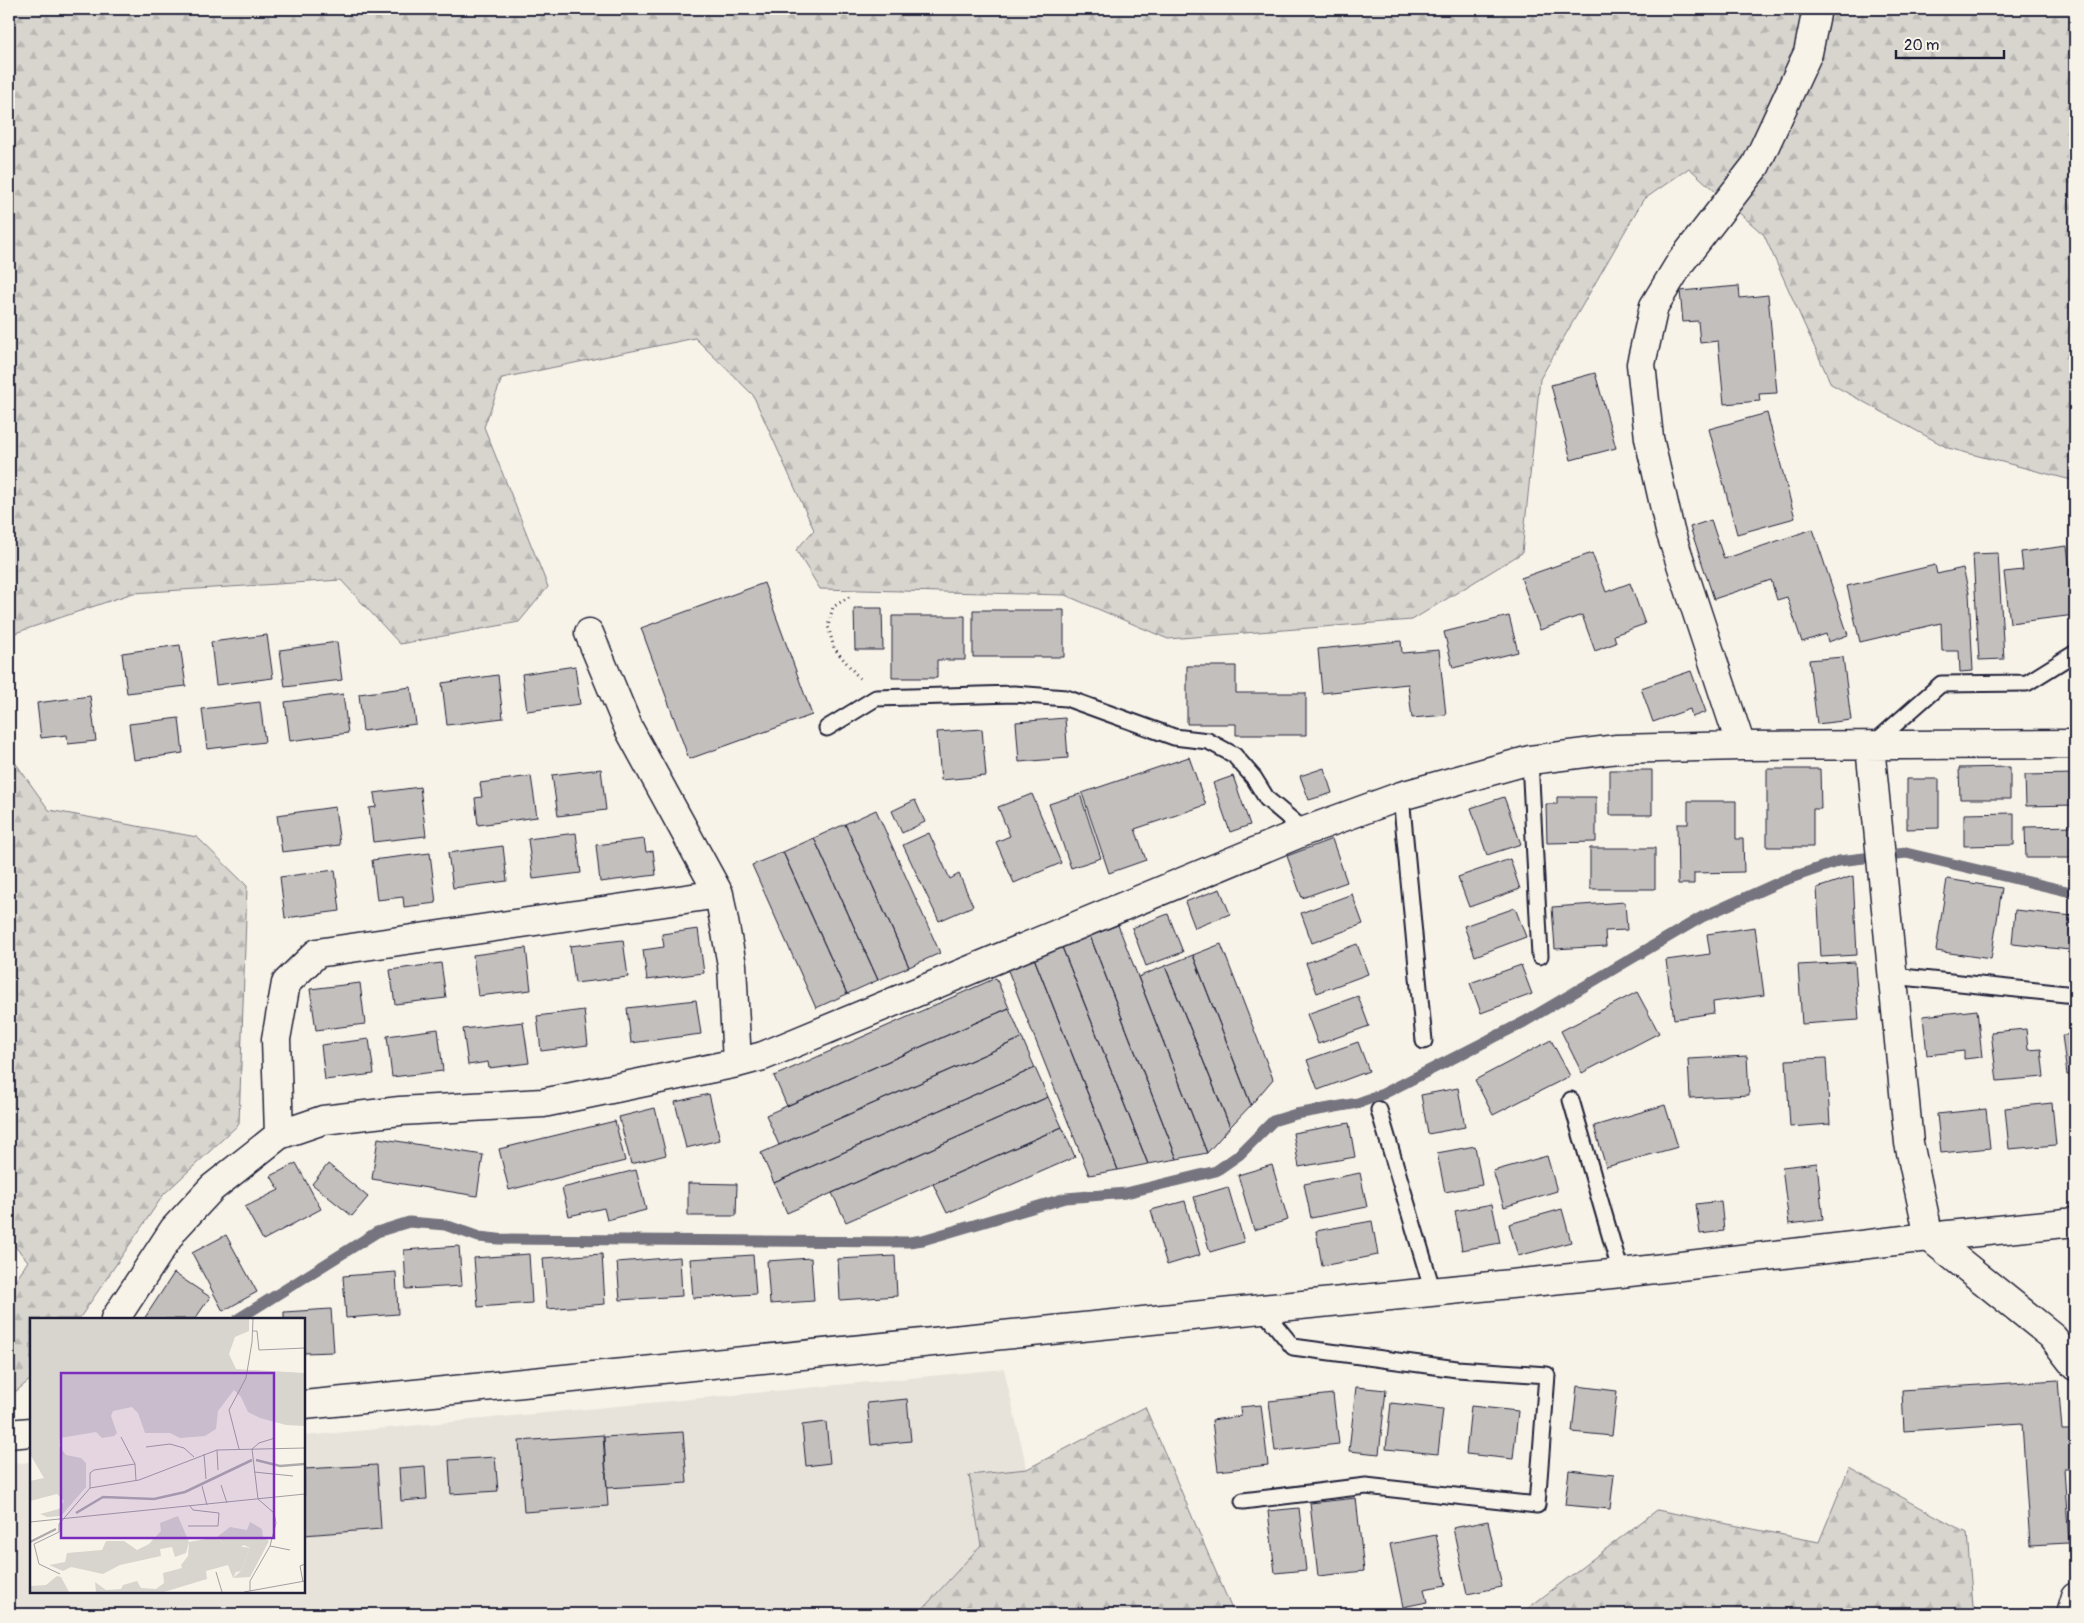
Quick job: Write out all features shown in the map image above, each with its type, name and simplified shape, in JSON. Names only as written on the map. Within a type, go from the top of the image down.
[{"type":"street","points":[[1741,746],[1670,531],[1649,438],[1641,364],[1654,306],[1680,263],[1756,165],[1808,53],[1817,9]]},
{"type":"street","points":[[589,633],[629,729],[719,894],[732,965],[737,1063]]},
{"type":"street","points":[[116,1318],[174,1229],[212,1188],[278,1134],[323,1120],[400,1111],[543,1103],[763,1056],[1305,831],[1401,796],[1530,760],[1617,750],[1741,746],[2075,744]]},
{"type":"street","points":[[1870,746],[1909,1143],[1929,1237],[2051,1335],[2075,1366]]},
{"type":"street","points":[[278,1134],[276,1040],[286,983],[317,953],[719,894]]},
{"type":"street","points":[[305,1405],[1621,1273],[2075,1222]]},
{"type":"street","points":[[2070,1614],[2075,1596]]},
{"type":"lane","points":[[1870,746],[1941,684],[2027,683],[2075,653]]},
{"type":"lane","points":[[827,728],[876,698],[1014,694],[1066,698],[1174,737],[1208,740],[1234,756],[1254,778],[1267,799],[1305,831]]},
{"type":"lane","points":[[1530,760],[1540,956]]},
{"type":"lane","points":[[1401,796],[1424,1041]]},
{"type":"lane","points":[[1892,976],[2075,995]]},
{"type":"lane","points":[[1571,1100],[1621,1273]]},
{"type":"lane","points":[[1379,1110],[1433,1292]]},
{"type":"lane","points":[[1243,1501],[1366,1486],[1537,1505],[1547,1376],[1458,1370],[1293,1347],[1262,1309]]},
{"type":"path","points":[[850,597],[833,607],[828,626],[834,648],[876,698]]},
{"type":"shaded area","points":[[1004,1369],[1027,1469],[969,1475],[981,1545],[918,1614],[9,1614],[9,1464],[30,1462],[30,1593],[305,1593],[305,1436]]},
{"type":"green space","points":[[9,9],[2075,9],[2075,481],[1948,448],[1831,384],[1764,235],[1689,168],[1643,200],[1540,379],[1522,553],[1412,620],[1168,639],[1065,595],[820,589],[796,550],[814,530],[753,395],[695,338],[502,378],[484,427],[548,587],[519,622],[400,644],[341,580],[133,593],[9,635]]},
{"type":"green space","points":[[9,754],[49,810],[197,837],[247,886],[239,1124],[164,1194],[80,1318],[30,1318],[30,1380],[9,1397],[9,1292],[28,1261],[9,1240]]},
{"type":"green space","points":[[1145,1407],[1234,1614],[918,1614],[981,1545],[969,1475],[1027,1469]]},
{"type":"green space","points":[[1849,1468],[1967,1533],[1973,1606],[1985,1614],[1533,1614],[1527,1609],[1657,1510],[1819,1542]]},
{"type":"green space","points":[[1527,1609],[1533,1614],[1498,1614]]},
{"type":"building","points":[[1739,286],[1740,298],[1768,295],[1777,393],[1759,394],[1760,401],[1724,404],[1718,341],[1700,343],[1698,321],[1683,322],[1680,291]]},
{"type":"building","points":[[1595,373],[1616,448],[1571,460],[1551,385]]},
{"type":"building","points":[[1767,413],[1795,518],[1737,534],[1709,429]]},
{"type":"building","points":[[1711,520],[1724,559],[1813,529],[1848,635],[1828,642],[1826,634],[1802,642],[1787,597],[1777,600],[1771,580],[1714,599],[1690,527]]},
{"type":"building","points":[[2067,546],[2075,615],[2010,623],[2004,572],[2023,570],[2021,552]]},
{"type":"building","points":[[1592,553],[1606,592],[1630,583],[1645,624],[1614,635],[1616,643],[1595,651],[1582,615],[1540,630],[1521,578]]},
{"type":"building","points":[[1998,553],[2004,659],[1979,660],[1973,554]]},
{"type":"building","points":[[1935,565],[1937,574],[1963,568],[1969,593],[1973,671],[1960,672],[1959,651],[1942,651],[1941,623],[1860,642],[1847,586]]},
{"type":"building","points":[[764,583],[812,715],[689,759],[641,628]]},
{"type":"building","points":[[854,608],[882,608],[883,650],[855,650]]},
{"type":"building","points":[[973,610],[1064,610],[1064,657],[973,657]]},
{"type":"building","points":[[892,616],[965,616],[965,660],[937,660],[937,678],[892,678]]},
{"type":"building","points":[[1509,616],[1518,652],[1453,668],[1444,632]]},
{"type":"building","points":[[267,635],[273,678],[216,685],[211,642]]},
{"type":"building","points":[[1401,641],[1402,653],[1439,650],[1446,715],[1412,718],[1408,684],[1322,693],[1318,649]]},
{"type":"building","points":[[337,642],[342,680],[285,687],[280,650]]},
{"type":"building","points":[[180,645],[186,686],[127,693],[122,653]]},
{"type":"building","points":[[1843,657],[1851,720],[1817,724],[1809,660]]},
{"type":"building","points":[[575,666],[580,704],[527,711],[522,674]]},
{"type":"building","points":[[1187,666],[1236,666],[1236,693],[1306,693],[1306,735],[1236,735],[1236,724],[1187,724]]},
{"type":"building","points":[[1691,671],[1706,712],[1692,717],[1690,709],[1653,722],[1641,688]]},
{"type":"building","points":[[498,675],[503,718],[447,725],[442,683]]},
{"type":"building","points":[[411,687],[416,724],[363,731],[359,694]]},
{"type":"building","points":[[343,694],[348,733],[290,741],[285,702]]},
{"type":"building","points":[[90,696],[96,741],[68,744],[67,735],[41,738],[37,703]]},
{"type":"building","points":[[260,702],[265,742],[207,749],[202,709]]},
{"type":"building","points":[[179,718],[183,753],[134,760],[129,724]]},
{"type":"building","points":[[1065,718],[1068,758],[1019,762],[1016,722]]},
{"type":"building","points":[[982,729],[986,776],[941,780],[937,732]]},
{"type":"building","points":[[1189,757],[1206,805],[1135,829],[1146,860],[1109,873],[1082,793]]},
{"type":"building","points":[[2010,767],[2010,799],[1960,799],[1959,768]]},
{"type":"building","points":[[1324,768],[1332,793],[1309,800],[1300,776]]},
{"type":"building","points":[[601,769],[606,810],[558,816],[552,775]]},
{"type":"building","points":[[1767,769],[1820,769],[1821,809],[1813,809],[1813,847],[1767,847]]},
{"type":"building","points":[[1610,770],[1652,770],[1652,815],[1610,815]]},
{"type":"building","points":[[2075,774],[2075,805],[2026,806],[2025,775]]},
{"type":"building","points":[[531,776],[537,817],[478,825],[475,798],[482,797],[480,783]]},
{"type":"building","points":[[1233,776],[1250,825],[1230,832],[1213,783]]},
{"type":"building","points":[[1907,779],[1939,779],[1939,828],[1907,829]]},
{"type":"building","points":[[420,787],[426,836],[373,842],[369,808],[376,807],[374,793]]},
{"type":"building","points":[[1032,794],[1061,863],[1014,883],[996,842],[1010,836],[998,807]]},
{"type":"building","points":[[1080,794],[1101,858],[1071,868],[1049,804]]},
{"type":"building","points":[[1504,797],[1521,844],[1487,855],[1471,808]]},
{"type":"building","points":[[1557,797],[1596,797],[1596,842],[1547,843],[1546,804],[1557,804]]},
{"type":"building","points":[[915,800],[925,822],[902,833],[892,811]]},
{"type":"building","points":[[1688,801],[1736,801],[1736,839],[1743,839],[1744,872],[1694,873],[1694,884],[1678,884],[1677,824],[1688,824]]},
{"type":"building","points":[[335,807],[340,845],[282,852],[277,815]]},
{"type":"building","points":[[876,810],[940,953],[909,967],[845,824]]},
{"type":"building","points":[[2014,813],[2014,845],[1964,846],[1964,814]]},
{"type":"building","points":[[845,824],[909,967],[878,980],[814,838]]},
{"type":"building","points":[[2075,826],[2075,858],[2026,858],[2025,827]]},
{"type":"building","points":[[576,833],[581,873],[533,879],[528,839]]},
{"type":"building","points":[[929,833],[950,879],[959,874],[973,906],[939,921],[903,845]]},
{"type":"building","points":[[814,838],[878,980],[847,994],[783,852]]},
{"type":"building","points":[[644,839],[646,852],[653,851],[656,875],[600,882],[596,845]]},
{"type":"building","points":[[1332,839],[1347,882],[1302,898],[1287,856]]},
{"type":"building","points":[[503,846],[507,881],[453,888],[448,853]]},
{"type":"building","points":[[1590,848],[1655,848],[1655,889],[1590,889]]},
{"type":"building","points":[[783,852],[847,994],[816,1008],[752,865]]},
{"type":"building","points":[[430,853],[436,903],[404,907],[403,897],[377,900],[372,860]]},
{"type":"building","points":[[1510,859],[1520,889],[1469,907],[1458,877]]},
{"type":"building","points":[[335,870],[340,911],[285,918],[280,877]]},
{"type":"building","points":[[1853,876],[1857,955],[1821,957],[1817,888]]},
{"type":"building","points":[[1947,879],[2002,888],[1991,959],[1936,951]]},
{"type":"building","points":[[1220,889],[1230,914],[1195,928],[1185,902]]},
{"type":"building","points":[[1352,894],[1363,924],[1312,943],[1301,913]]},
{"type":"building","points":[[1625,902],[1627,930],[1605,931],[1606,946],[1555,949],[1552,907]]},
{"type":"building","points":[[1515,908],[1526,937],[1475,956],[1464,926]]},
{"type":"building","points":[[2015,910],[2073,916],[2070,950],[2012,944]]},
{"type":"building","points":[[1168,914],[1183,952],[1146,966],[1132,928]]},
{"type":"building","points":[[1118,925],[1207,1153],[1177,1159],[1090,936]]},
{"type":"building","points":[[1755,927],[1764,995],[1713,1002],[1714,1013],[1674,1019],[1666,960],[1710,954],[1707,934]]},
{"type":"building","points":[[698,929],[704,973],[647,980],[643,950],[664,947],[662,934]]},
{"type":"building","points":[[1090,936],[1177,1159],[1148,1164],[1062,947]]},
{"type":"building","points":[[623,940],[628,977],[575,983],[570,946]]},
{"type":"building","points":[[1221,944],[1273,1079],[1251,1105],[1193,955]]},
{"type":"building","points":[[1357,944],[1368,974],[1317,993],[1306,963]]},
{"type":"building","points":[[1062,947],[1148,1164],[1118,1170],[1034,958]]},
{"type":"building","points":[[526,948],[531,990],[478,996],[473,955]]},
{"type":"building","points":[[1193,955],[1251,1105],[1230,1127],[1165,966]]},
{"type":"building","points":[[1034,958],[1118,1170],[1089,1175],[1007,968]]},
{"type":"building","points":[[1855,962],[1859,1020],[1802,1024],[1798,965]]},
{"type":"building","points":[[441,963],[446,998],[395,1004],[390,970]]},
{"type":"building","points":[[1521,965],[1532,994],[1481,1013],[1470,983]]},
{"type":"building","points":[[1165,966],[1230,1127],[1207,1153],[1138,977]]},
{"type":"building","points":[[996,978],[1009,1008],[787,1106],[774,1076]]},
{"type":"building","points":[[360,983],[365,1024],[316,1030],[310,989]]},
{"type":"building","points":[[1637,992],[1659,1033],[1582,1073],[1561,1031]]},
{"type":"building","points":[[1358,996],[1369,1026],[1318,1044],[1307,1014]]},
{"type":"building","points":[[696,1000],[701,1034],[631,1043],[627,1008]]},
{"type":"building","points":[[1009,1008],[1022,1038],[779,1145],[766,1115]]},
{"type":"building","points":[[584,1010],[588,1045],[541,1051],[537,1016]]},
{"type":"building","points":[[1977,1010],[1982,1057],[1964,1059],[1964,1051],[1927,1055],[1923,1016]]},
{"type":"building","points":[[523,1022],[529,1063],[489,1068],[488,1062],[468,1065],[463,1029]]},
{"type":"building","points":[[438,1029],[443,1071],[392,1077],[387,1036]]},
{"type":"building","points":[[2026,1029],[2028,1050],[2041,1049],[2044,1077],[1997,1081],[1991,1032]]},
{"type":"building","points":[[2075,1034],[2075,1075],[2067,1075],[2062,1035]]},
{"type":"building","points":[[1022,1038],[1035,1068],[774,1183],[761,1153]]},
{"type":"building","points":[[369,1039],[374,1074],[325,1080],[321,1045]]},
{"type":"building","points":[[1551,1040],[1570,1076],[1493,1115],[1475,1080]]},
{"type":"building","points":[[1358,1042],[1369,1071],[1318,1090],[1307,1060]]},
{"type":"building","points":[[1747,1056],[1749,1095],[1690,1098],[1688,1059]]},
{"type":"building","points":[[1826,1058],[1830,1124],[1790,1127],[1786,1060]]},
{"type":"building","points":[[1035,1068],[1048,1097],[787,1213],[774,1183]]},
{"type":"building","points":[[1458,1088],[1465,1127],[1428,1134],[1421,1095]]},
{"type":"building","points":[[709,1094],[720,1140],[686,1148],[675,1102]]},
{"type":"building","points":[[1048,1097],[1062,1127],[846,1222],[832,1193]]},
{"type":"building","points":[[2052,1103],[2056,1145],[2009,1149],[2005,1108]]},
{"type":"building","points":[[1665,1105],[1678,1147],[1606,1167],[1594,1126]]},
{"type":"building","points":[[2075,1107],[2075,1140],[2074,1141],[2070,1108]]},
{"type":"building","points":[[655,1108],[666,1155],[631,1164],[619,1117]]},
{"type":"building","points":[[1986,1109],[1990,1148],[1941,1153],[1937,1114]]},
{"type":"building","points":[[615,1121],[625,1161],[509,1190],[499,1149]]},
{"type":"building","points":[[1349,1123],[1355,1157],[1299,1167],[1293,1133]]},
{"type":"building","points":[[1062,1127],[1075,1157],[947,1213],[933,1184]]},
{"type":"building","points":[[378,1138],[483,1155],[477,1196],[372,1179]]},
{"type":"building","points":[[1475,1146],[1482,1185],[1445,1192],[1437,1153]]},
{"type":"building","points":[[1547,1156],[1557,1191],[1504,1207],[1493,1171]]},
{"type":"building","points":[[296,1163],[321,1209],[263,1240],[245,1207],[279,1190],[271,1176]]},
{"type":"building","points":[[1817,1163],[1823,1220],[1789,1224],[1782,1167]]},
{"type":"building","points":[[328,1164],[368,1197],[352,1216],[312,1184]]},
{"type":"building","points":[[1272,1165],[1288,1220],[1254,1230],[1238,1175]]},
{"type":"building","points":[[636,1170],[646,1210],[607,1220],[604,1208],[569,1216],[562,1188]]},
{"type":"building","points":[[1360,1173],[1367,1207],[1311,1218],[1304,1184]]},
{"type":"building","points":[[688,1183],[737,1184],[736,1216],[688,1216]]},
{"type":"building","points":[[1228,1187],[1244,1242],[1210,1252],[1194,1197]]},
{"type":"building","points":[[1185,1201],[1200,1255],[1167,1265],[1151,1210]]},
{"type":"building","points":[[1721,1201],[1724,1231],[1700,1234],[1696,1204]]},
{"type":"building","points":[[1492,1204],[1500,1243],[1462,1250],[1455,1211]]},
{"type":"building","points":[[1562,1209],[1571,1242],[1518,1256],[1509,1224]]},
{"type":"building","points":[[1372,1221],[1378,1255],[1322,1266],[1316,1231]]},
{"type":"building","points":[[226,1235],[257,1292],[223,1311],[192,1253]]},
{"type":"building","points":[[459,1246],[462,1286],[406,1289],[404,1250]]},
{"type":"building","points":[[529,1254],[532,1303],[478,1307],[474,1258]]},
{"type":"building","points":[[602,1254],[605,1304],[547,1309],[543,1258]]},
{"type":"building","points":[[753,1255],[756,1294],[693,1298],[690,1259]]},
{"type":"building","points":[[895,1256],[897,1296],[840,1300],[838,1259]]},
{"type":"building","points":[[680,1257],[682,1296],[620,1300],[617,1262]]},
{"type":"building","points":[[811,1258],[814,1301],[770,1304],[767,1261]]},
{"type":"building","points":[[396,1272],[398,1314],[346,1318],[343,1276]]},
{"type":"building","points":[[174,1273],[210,1297],[196,1318],[145,1318]]},
{"type":"building","points":[[331,1309],[334,1352],[305,1353],[305,1318],[284,1318],[284,1312]]},
{"type":"building","points":[[2058,1380],[2062,1430],[2075,1430],[2075,1469],[2064,1469],[2069,1543],[2030,1545],[2022,1423],[1904,1431],[1902,1390]]},
{"type":"building","points":[[1577,1386],[1617,1391],[1612,1436],[1572,1432]]},
{"type":"building","points":[[1356,1387],[1386,1390],[1379,1454],[1349,1451]]},
{"type":"building","points":[[1333,1394],[1339,1444],[1275,1451],[1269,1401]]},
{"type":"building","points":[[907,1399],[911,1441],[871,1445],[867,1403]]},
{"type":"building","points":[[1391,1403],[1443,1409],[1438,1454],[1386,1449]]},
{"type":"building","points":[[1261,1405],[1268,1465],[1218,1471],[1212,1420],[1241,1416],[1240,1407]]},
{"type":"building","points":[[1471,1406],[1518,1411],[1513,1459],[1466,1454]]},
{"type":"building","points":[[826,1422],[830,1463],[806,1466],[802,1425]]},
{"type":"building","points":[[683,1432],[687,1483],[607,1488],[604,1437]]},
{"type":"building","points":[[603,1435],[608,1506],[524,1512],[519,1441]]},
{"type":"building","points":[[495,1457],[498,1491],[451,1494],[449,1460]]},
{"type":"building","points":[[377,1465],[381,1529],[305,1535],[305,1469]]},
{"type":"building","points":[[425,1466],[427,1499],[401,1501],[399,1468]]},
{"type":"building","points":[[1569,1470],[1614,1475],[1610,1509],[1565,1505]]},
{"type":"building","points":[[1356,1498],[1364,1571],[1318,1576],[1310,1503]]},
{"type":"building","points":[[1299,1508],[1306,1570],[1275,1573],[1268,1511]]},
{"type":"building","points":[[1488,1521],[1502,1587],[1467,1594],[1453,1528]]},
{"type":"building","points":[[1436,1535],[1446,1585],[1424,1589],[1427,1602],[1403,1607],[1390,1544]]},
{"type":"waterway","points":[[240,1318],[377,1232],[409,1222],[445,1225],[479,1237],[498,1239],[909,1242],[923,1240],[1066,1198],[1126,1193],[1216,1171],[1239,1155],[1273,1121],[1296,1114],[1358,1103],[1383,1094],[1524,1022],[1702,917],[1782,881],[1839,861],[1906,853],[2075,893]]}]
